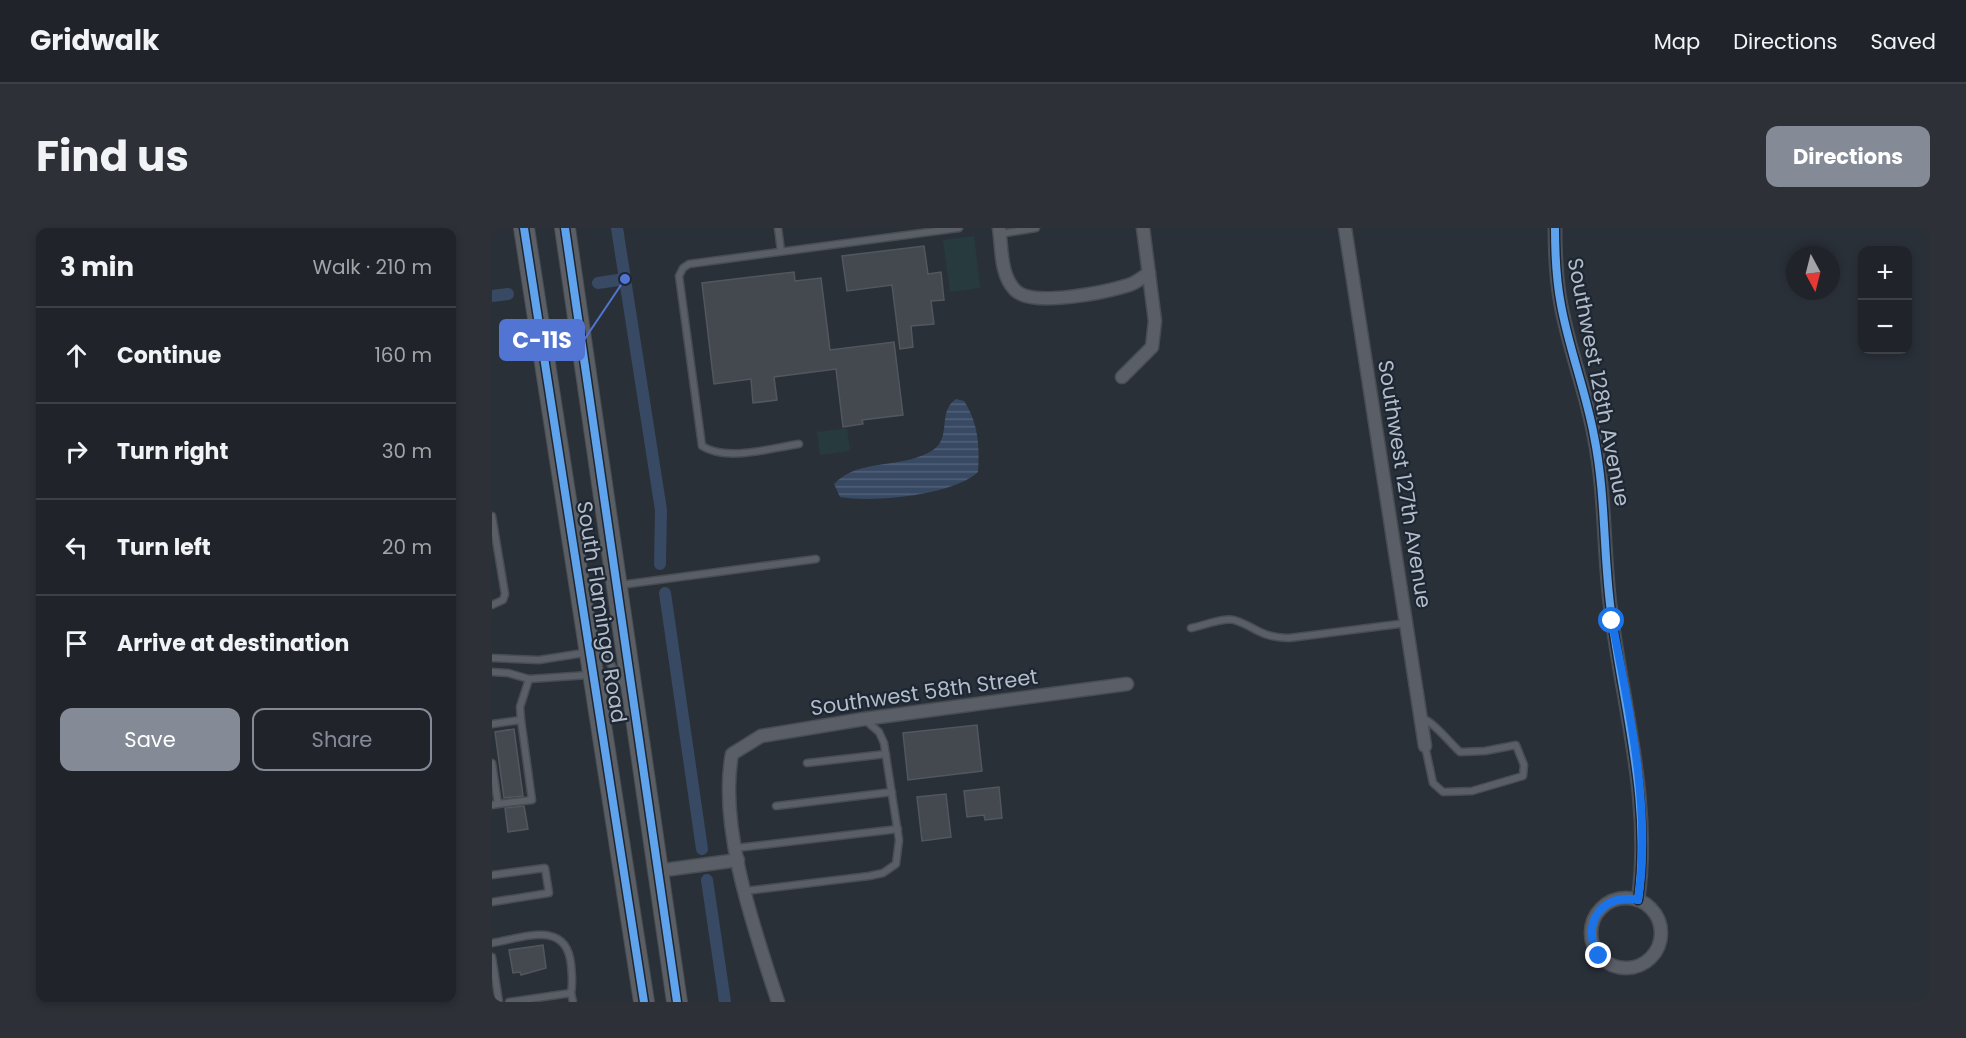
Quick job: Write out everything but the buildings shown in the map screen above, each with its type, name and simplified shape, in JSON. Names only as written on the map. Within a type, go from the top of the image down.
[{"type":"highway","name":"South Flamingo Road","points":[[524,228],[644,1002]]},
{"type":"highway","name":"South Flamingo Road","points":[[564,228],[677,1002]]},
{"type":"street","points":[[1122,377],[1152,347],[1155,321],[1143,228]]},
{"type":"street","name":"Southwest 127th Avenue","points":[[1345,228],[1425,746]]},
{"type":"street","name":"Southwest 128th Avenue","points":[[1556,228],[1555,267],[1561,307],[1595,439],[1604,507],[1611,610],[1633,739],[1640,805],[1642,864],[1638,900]]},
{"type":"street","points":[[1000,231],[1005,276],[1016,292],[1033,299],[1062,297],[1131,285],[1149,273]]},
{"type":"street","name":"Southwest 58th Street","points":[[737,854],[727,780],[732,754],[761,735],[1127,684]]},
{"type":"street","points":[[657,871],[737,854],[745,891],[778,1002]]},
{"type":"street","points":[[1627,897],[1638,900],[1647,905],[1659,921],[1661,932],[1656,951],[1649,959],[1631,968],[1608,963],[1593,946],[1592,923],[1605,904],[1627,897]]},
{"type":"lane","points":[[778,228],[781,251]]},
{"type":"lane","points":[[800,444],[724,454],[711,452],[702,446],[680,276],[683,268],[689,264],[959,228]]},
{"type":"lane","points":[[1000,231],[1036,228]]},
{"type":"lane","points":[[492,516],[503,600],[492,605]]},
{"type":"lane","points":[[616,586],[816,559]]},
{"type":"lane","points":[[492,574],[501,572]]},
{"type":"lane","points":[[1191,628],[1223,619],[1234,620],[1269,638],[1288,638],[1407,623]]},
{"type":"lane","points":[[492,658],[539,660],[590,652],[608,660],[632,698]]},
{"type":"lane","points":[[492,672],[508,673],[529,679],[593,675]]},
{"type":"lane","points":[[492,763],[495,805],[532,800],[520,707],[529,679]]},
{"type":"lane","points":[[1421,717],[1431,722],[1439,734],[1460,752],[1485,751],[1516,745],[1524,765],[1523,776],[1472,791],[1443,792],[1433,783],[1425,746]]},
{"type":"lane","points":[[745,891],[883,873],[897,864],[899,852],[897,829],[886,754],[879,732],[864,719]]},
{"type":"lane","points":[[492,724],[521,720]]},
{"type":"lane","points":[[807,763],[886,754]]},
{"type":"lane","points":[[776,806],[892,792]]},
{"type":"lane","points":[[737,854],[897,829]]},
{"type":"lane","points":[[492,875],[545,868],[549,893],[492,902]]},
{"type":"lane","points":[[492,943],[548,934],[560,939],[570,956],[573,1002]]},
{"type":"lane","points":[[492,957],[499,1002]]},
{"type":"lane","points":[[508,1002],[571,993]]},
{"type":"green space","points":[[974,236],[980,288],[950,292],[943,240]]},
{"type":"green space","points":[[847,428],[850,451],[820,455],[817,432]]},
{"type":"water","points":[[956,399],[964,401],[975,426],[979,453],[978,472],[967,480],[932,492],[892,498],[840,497],[834,484],[844,476],[856,470],[921,456],[939,445],[947,410]]},
{"type":"waterway","points":[[617,228],[661,510],[660,564]]},
{"type":"waterway","points":[[598,283],[625,279]]},
{"type":"waterway","points":[[492,296],[508,294]]},
{"type":"waterway","points":[[665,593],[702,849]]},
{"type":"waterway","points":[[707,880],[725,1002]]},
{"type":"cycle path","points":[[524,228],[644,1002]]},
{"type":"cycle path","points":[[565,228],[677,1002]]},
{"type":"cycle path","points":[[1555,228],[1556,266],[1561,305],[1591,420],[1601,480],[1611,612],[1639,791],[1641,864],[1638,900]]},
{"type":"place","name":"C-11S","points":[[625,279]]},
{"type":"route","points":[[1599,956],[1590,934],[1597,912],[1605,904],[1616,899],[1627,897],[1638,900],[1642,864],[1640,805],[1633,739],[1612,621]]}]
